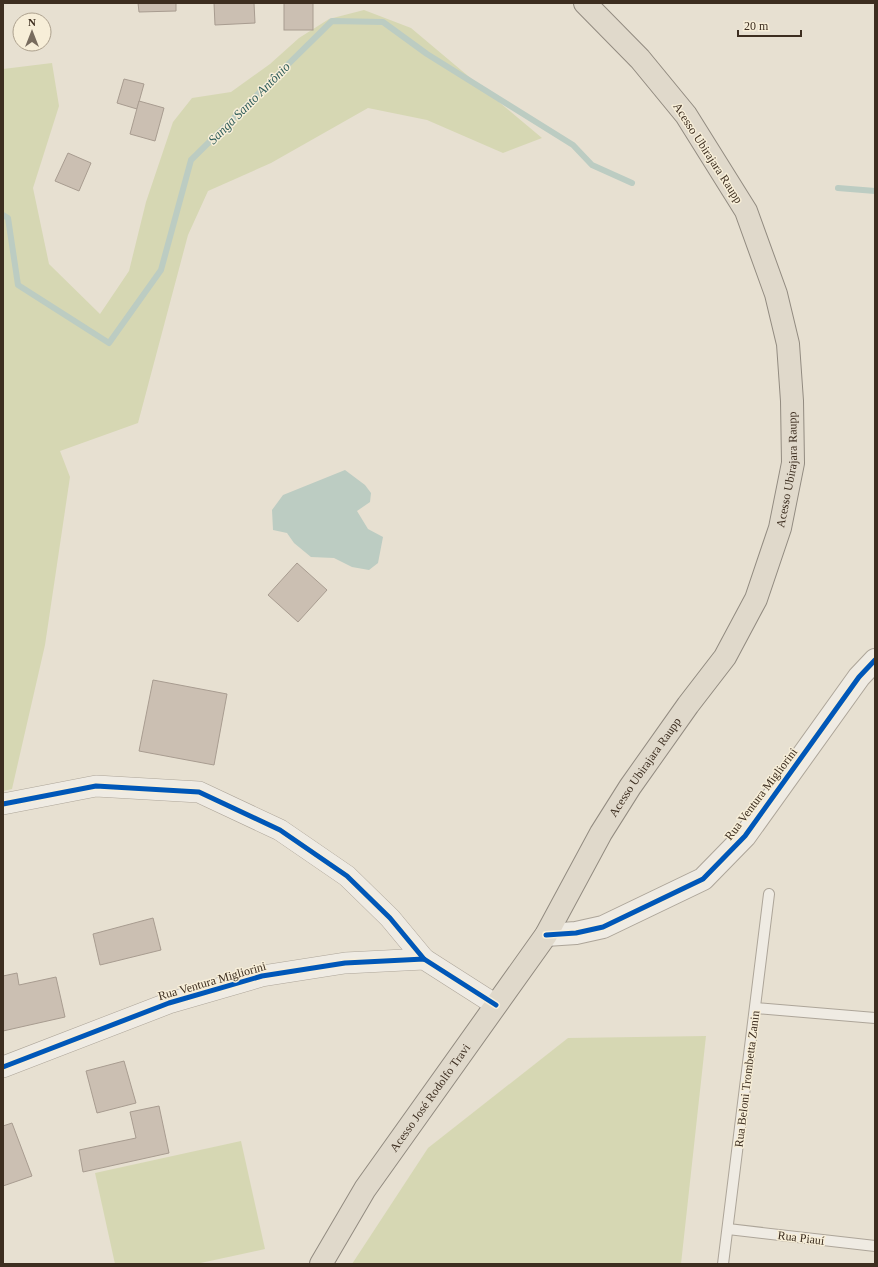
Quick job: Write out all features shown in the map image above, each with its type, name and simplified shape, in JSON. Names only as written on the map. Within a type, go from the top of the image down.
[{"type":"highway","name":"Acesso Ubirajara Raupp","points":[[546,935],[609,820],[630,787],[688,705],[725,657],[756,599],[780,528],[793,463],[792,401],[788,344],[776,294],[746,211],[686,115],[640,59],[584,3]]},
{"type":"highway","name":"Acesso José Rodolfo Travi","points":[[321,1264],[365,1190],[546,935]]},
{"type":"street","name":"Rua Ventura Migliorini","points":[[546,935],[576,933],[603,927],[703,879],[745,836],[859,677],[875,660]]},
{"type":"street","points":[[3,804],[96,786],[199,792],[280,830],[347,876],[390,918],[424,959],[496,1005]]},
{"type":"street","name":"Rua Ventura Migliorini","points":[[3,1067],[169,1003],[262,976],[345,963],[424,959]]},
{"type":"lane","name":"Rua Beloni Trombetta Zanin","points":[[723,1264],[769,894]]},
{"type":"lane","points":[[756,1008],[875,1018]]},
{"type":"lane","name":"Rua Piauí","points":[[728,1229],[875,1246]]},
{"type":"green space","points":[[364,10],[411,28],[542,138],[503,153],[427,120],[368,108],[271,163],[208,191],[188,235],[138,423],[60,451],[70,477],[45,645],[12,789],[3,791],[3,69],[52,63],[59,106],[33,188],[49,264],[100,314],[129,271],[146,202],[173,122],[192,98],[231,92],[270,64],[299,38],[329,19]]},
{"type":"green space","points":[[706,1036],[681,1264],[352,1264],[428,1148],[568,1038]]},
{"type":"green space","points":[[241,1141],[265,1249],[196,1264],[115,1264],[95,1173]]},
{"type":"shaded area","points":[[345,470],[365,485],[371,493],[370,502],[357,511],[368,529],[383,537],[378,563],[369,570],[352,567],[334,558],[311,557],[294,543],[287,533],[273,530],[272,510],[283,495]]},
{"type":"building","points":[[138,3],[176,3],[176,11],[139,12]]},
{"type":"building","points":[[214,3],[254,3],[255,23],[215,25]]},
{"type":"building","points":[[284,3],[313,3],[313,30],[284,30]]},
{"type":"building","points":[[124,79],[144,84],[137,109],[117,103]]},
{"type":"building","points":[[139,101],[164,108],[155,141],[130,134]]},
{"type":"building","points":[[68,153],[91,163],[79,191],[55,181]]},
{"type":"building","points":[[297,563],[327,590],[298,622],[268,595]]},
{"type":"building","points":[[153,680],[227,694],[214,765],[139,751]]},
{"type":"building","points":[[153,918],[161,950],[100,965],[93,934]]},
{"type":"building","points":[[17,973],[19,985],[56,977],[65,1017],[3,1031],[3,976]]},
{"type":"building","points":[[124,1061],[136,1103],[97,1113],[86,1071]]},
{"type":"building","points":[[159,1106],[169,1153],[83,1172],[79,1150],[136,1138],[130,1112]]},
{"type":"building","points":[[12,1123],[32,1176],[3,1186],[3,1126]]},
{"type":"waterway","name":"Sanga Santo Antônio","points":[[3,215],[8,218],[18,285],[109,343],[161,270],[191,160],[332,21],[383,22],[427,54],[573,145],[592,165],[632,183]]},
{"type":"waterway","name":"Sanga Santo Antônio","points":[[838,188],[875,191]]},
{"type":"cycle path","points":[[546,935],[576,933],[603,927],[703,879],[745,836],[859,677],[875,660]]},
{"type":"cycle path","points":[[3,804],[96,786],[199,792],[280,830],[347,876],[390,918],[424,959]]},
{"type":"cycle path","points":[[3,1067],[169,1003],[262,976],[345,963],[424,959],[496,1005]]}]
